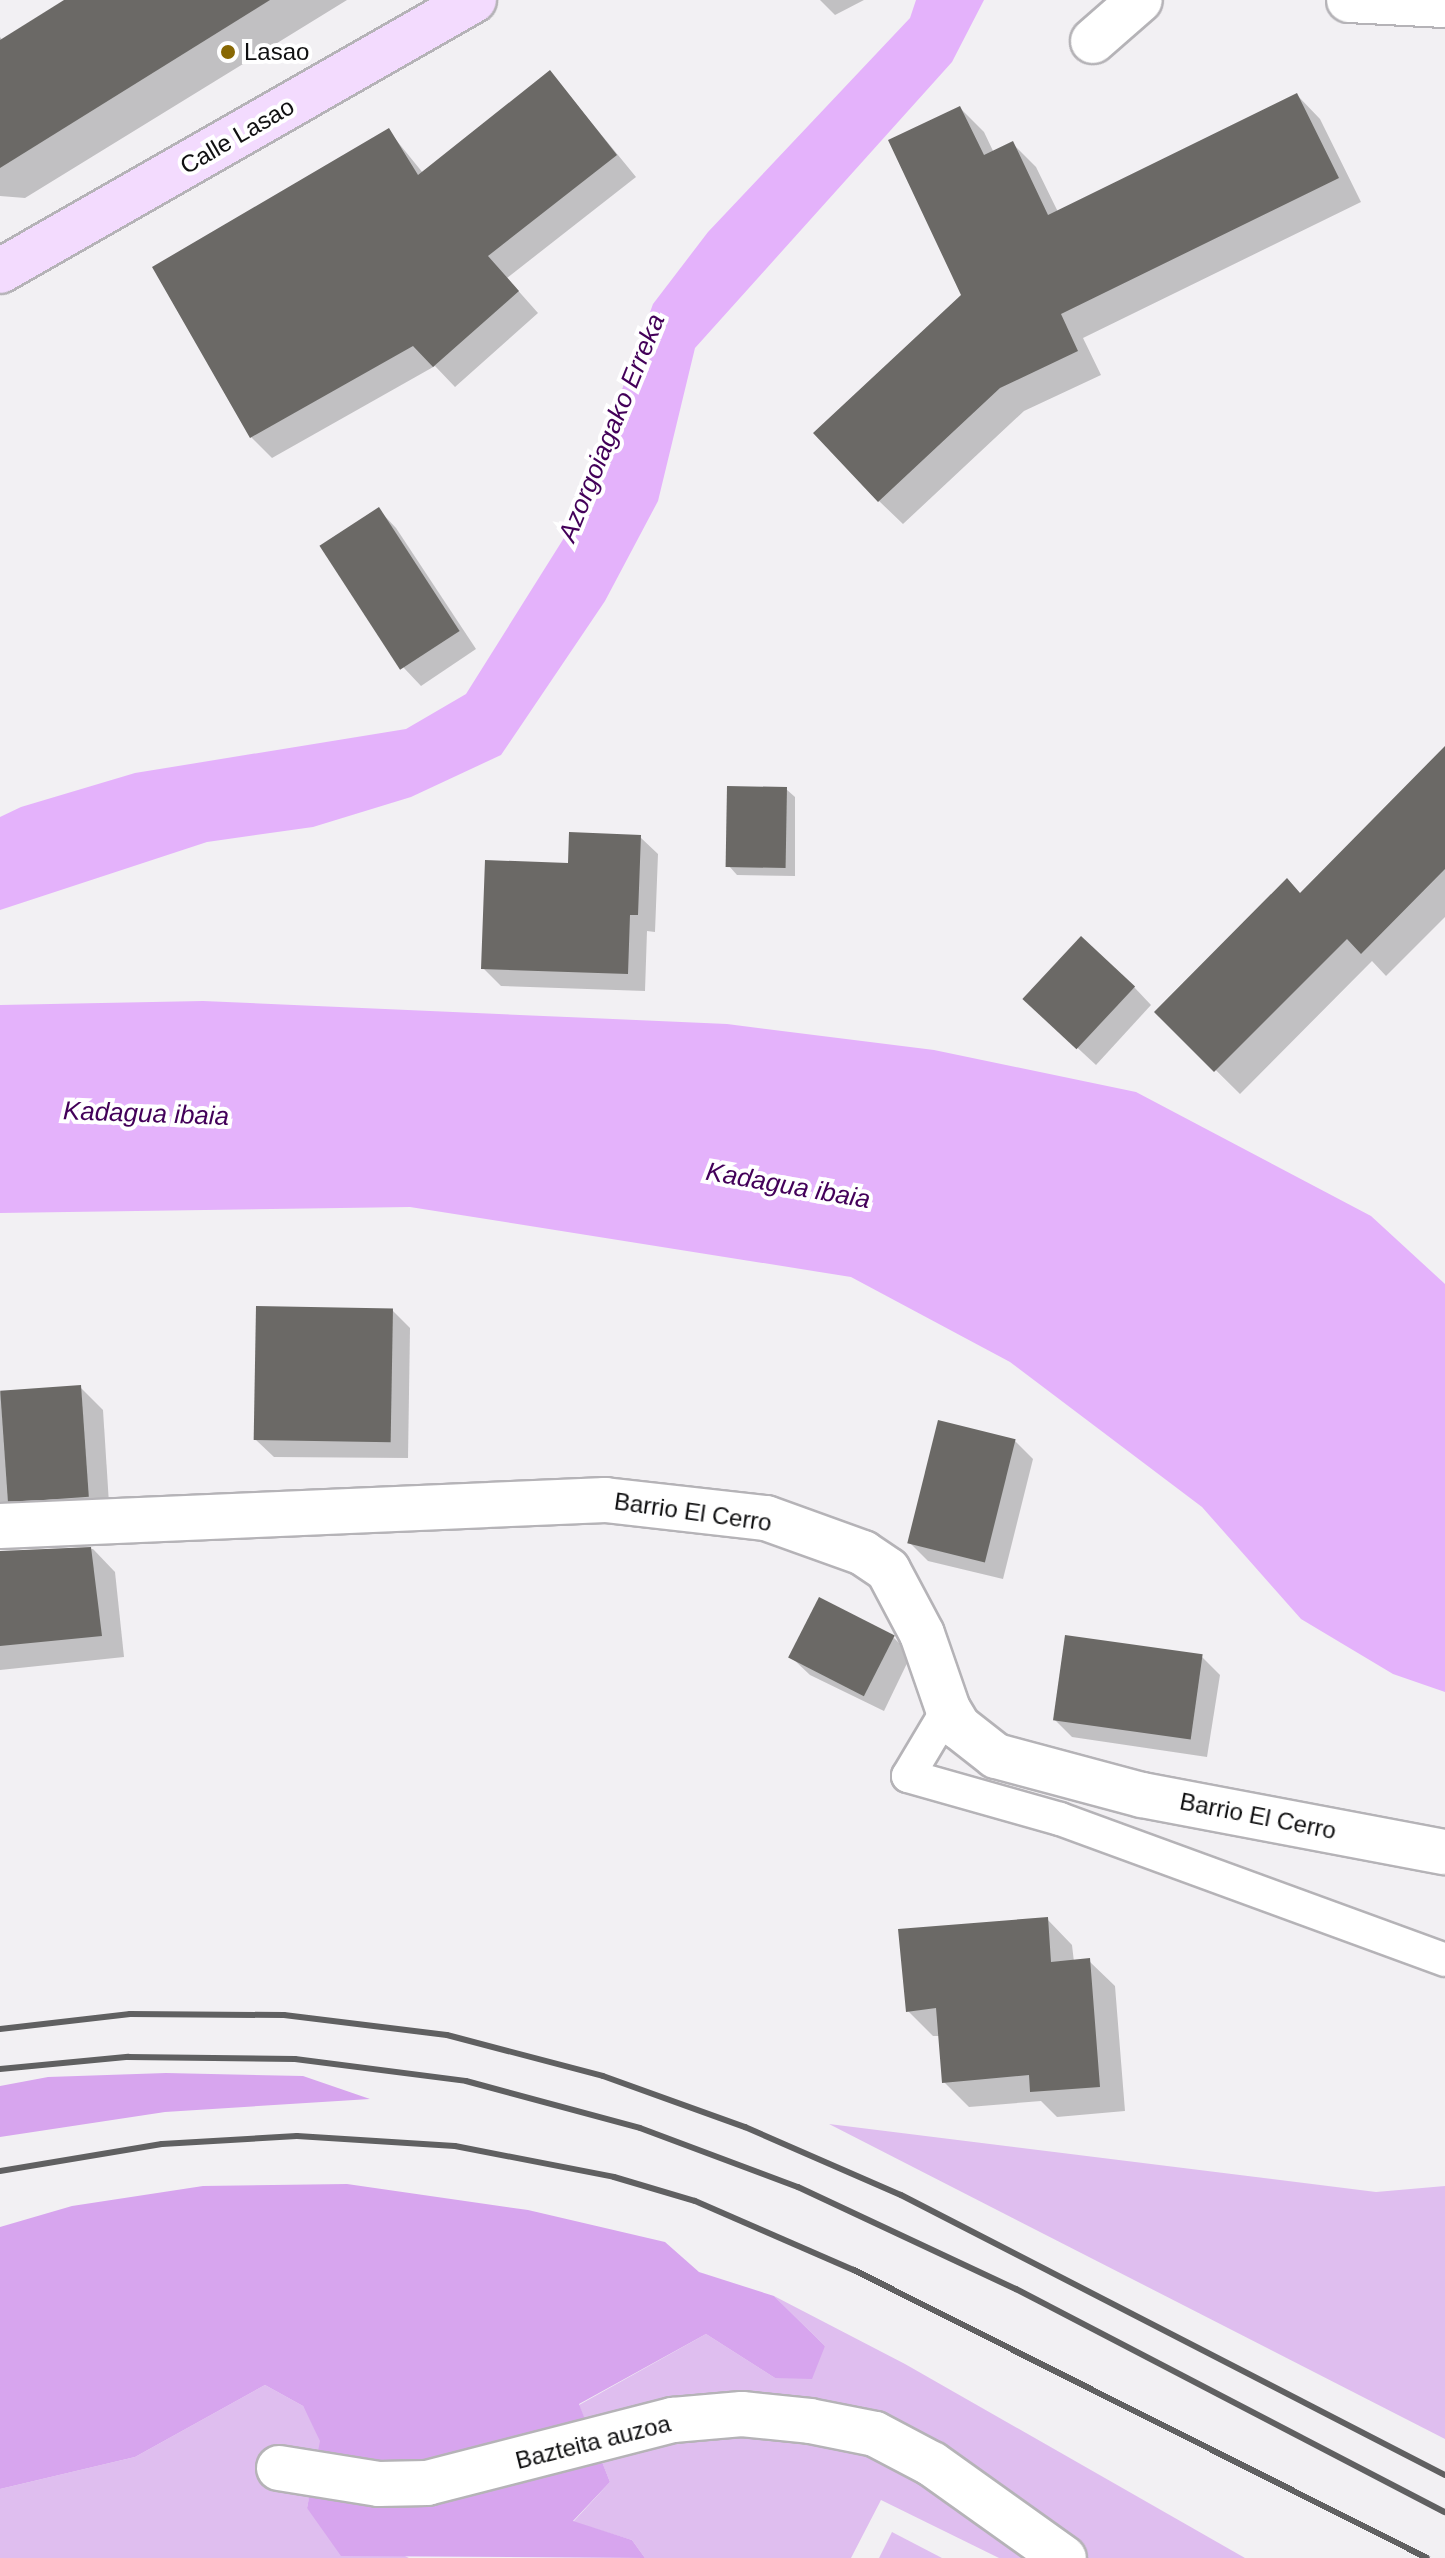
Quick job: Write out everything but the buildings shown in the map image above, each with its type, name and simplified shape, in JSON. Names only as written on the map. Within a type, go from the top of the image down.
[{"type":"street","name":"Calle Lasao","points":[[0,271],[474,0]]},
{"type":"street","points":[[1093,41],[1140,0]]},
{"type":"street","points":[[1349,0],[1378,5],[1445,5]]},
{"type":"street","name":"Barrio El Cerro","points":[[0,1526],[605,1500],[766,1518],[863,1553],[888,1570],[922,1634],[948,1709],[959,1727],[996,1756],[1142,1795],[1445,1852]]},
{"type":"street","name":"Bazteita auzoa","points":[[279,2468],[379,2484],[427,2483],[673,2420],[742,2414],[810,2421],[875,2434],[932,2464],[1064,2558]]},
{"type":"lane","points":[[948,1709],[908,1776],[1060,1819],[1445,1960]]},
{"type":"shaded area","points":[[166,2073],[303,2076],[370,2099],[165,2112],[0,2137],[0,2086],[48,2077]]},
{"type":"shaded area","points":[[829,2124],[1376,2192],[1445,2186],[1445,2439]]},
{"type":"shaded area","points":[[347,2184],[528,2210],[665,2242],[699,2272],[774,2296],[825,2346],[812,2379],[775,2378],[706,2334],[579,2404],[610,2482],[573,2521],[632,2540],[645,2558],[341,2556],[307,2508],[320,2441],[303,2406],[265,2385],[135,2457],[0,2489],[0,2227],[72,2206],[203,2186]]},
{"type":"shaded area","points":[[774,2296],[905,2364],[1245,2558],[999,2558],[881,2500],[851,2558],[645,2558],[632,2540],[573,2522],[610,2482],[579,2405],[706,2334],[775,2378],[825,2346]]},
{"type":"shaded area","points":[[265,2385],[303,2406],[321,2441],[307,2508],[409,2558],[0,2558],[0,2489],[135,2457]]},
{"type":"shaded area","points":[[892,2532],[942,2558],[879,2558]]},
{"type":"water","name":"Azorgoiagako Erreka","points":[[916,0],[984,0],[952,62],[695,348],[658,501],[605,601],[501,755],[411,797],[313,827],[207,842],[0,910],[0,817],[21,807],[135,773],[406,729],[466,694],[574,522],[653,304],[708,232],[910,18]]},
{"type":"water","name":"Kadagua ibaia","points":[[203,1001],[727,1024],[934,1050],[1136,1092],[1371,1216],[1445,1284],[1445,1692],[1393,1674],[1301,1619],[1202,1507],[1010,1362],[851,1277],[410,1207],[0,1213],[0,1005]]},
{"type":"railway","points":[[0,2029],[130,2014],[284,2015],[447,2035],[603,2076],[745,2127],[901,2195],[1445,2475]]},
{"type":"railway","points":[[0,2069],[128,2057],[295,2059],[466,2081],[640,2128],[798,2187],[1016,2289],[1445,2512]]},
{"type":"railway","points":[[0,2171],[162,2144],[297,2136],[455,2146],[614,2177],[695,2201],[854,2270],[1427,2558]]},
{"type":"place","name":"Lasao","points":[[228,52]]}]
